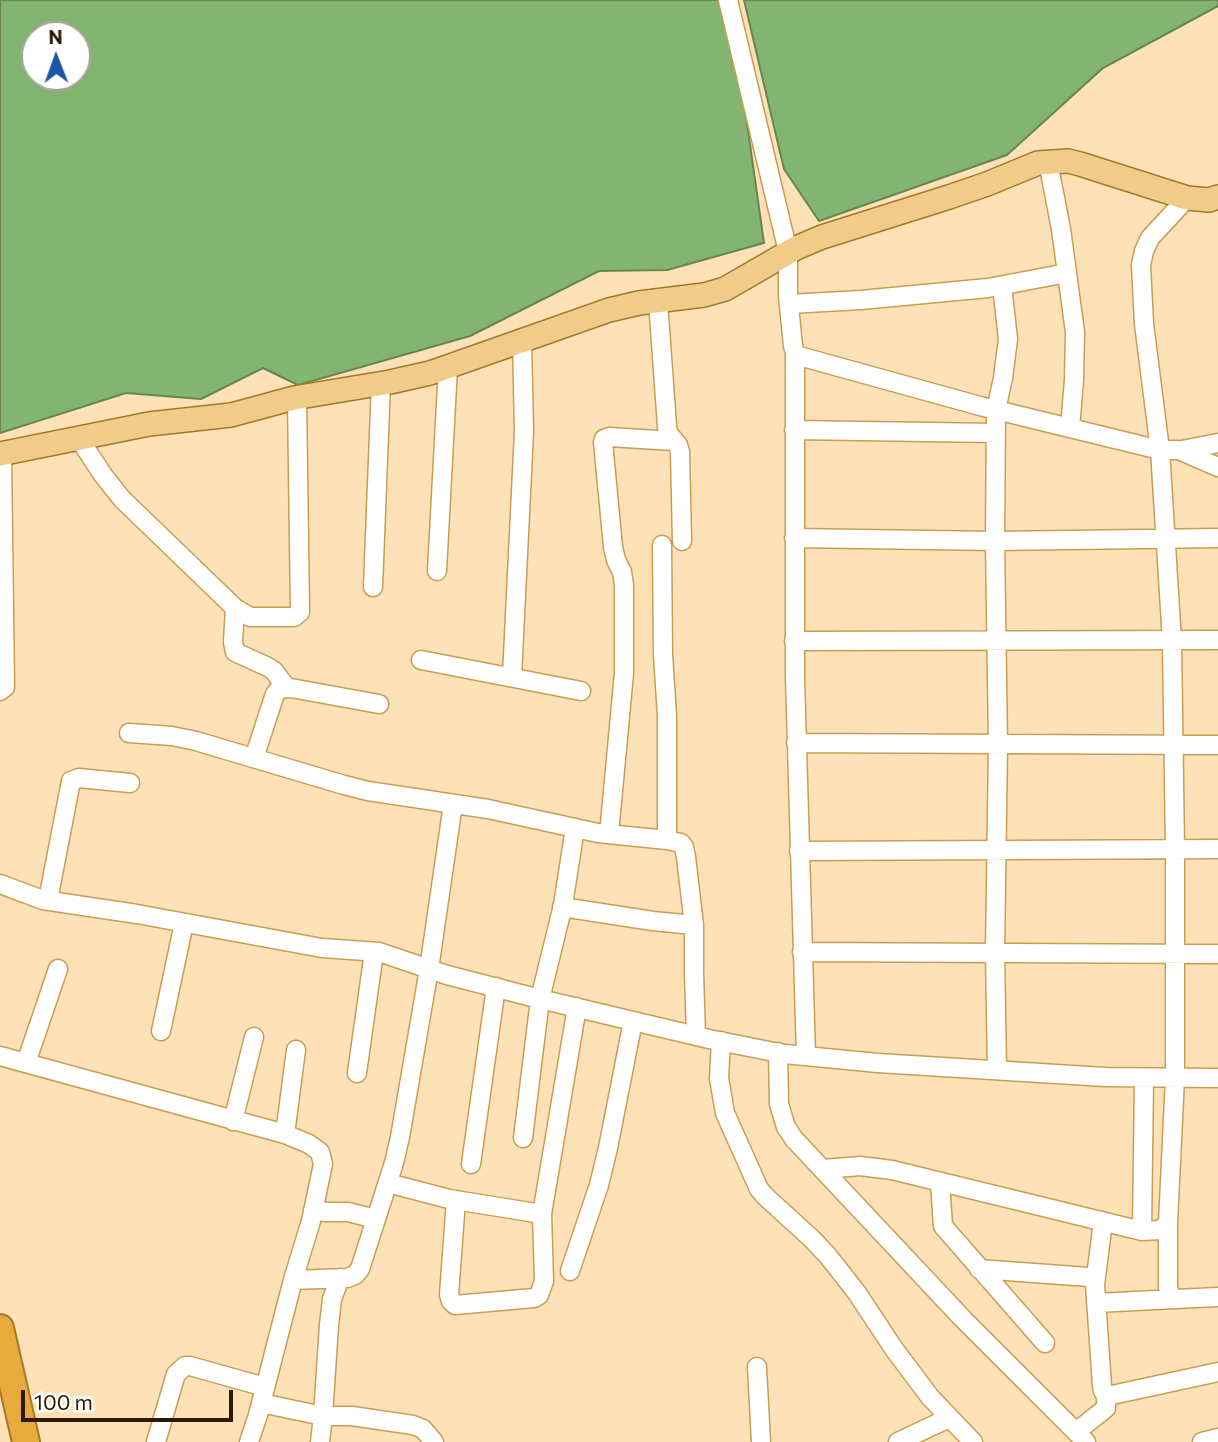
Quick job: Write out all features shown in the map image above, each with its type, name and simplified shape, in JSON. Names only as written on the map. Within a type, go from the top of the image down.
[{"type":"highway","points":[[0,1328],[26,1442]]},
{"type":"main road","points":[[1,454],[149,424],[231,415],[297,398],[430,373],[609,310],[704,295],[725,289],[788,252],[822,237],[914,210],[1038,163],[1068,161],[1186,198],[1209,200],[1218,197]]},
{"type":"street","points":[[728,0],[788,252],[787,276],[795,353],[794,641],[806,1056]]},
{"type":"street","points":[[1048,162],[1061,229],[1075,332],[1070,428]]},
{"type":"street","points":[[1175,1299],[1170,1295],[1168,1287],[1168,1223],[1175,1078],[1172,641],[1160,450],[1144,324],[1141,265],[1150,238],[1186,198]]},
{"type":"street","points":[[789,304],[939,294],[1002,286],[1067,273]]},
{"type":"street","points":[[997,1070],[996,410],[1008,339],[1002,286]]},
{"type":"street","points":[[658,301],[668,433],[680,452],[682,541]]},
{"type":"street","points":[[512,677],[524,444],[522,341]]},
{"type":"street","points":[[795,353],[996,410],[1160,450],[1179,450],[1218,443]]},
{"type":"street","points":[[437,571],[448,367]]},
{"type":"street","points":[[373,587],[381,383]]},
{"type":"street","points":[[78,437],[122,499],[235,607],[250,617],[294,617],[300,612],[297,398]]},
{"type":"street","points":[[794,430],[996,433]]},
{"type":"street","points":[[609,834],[624,673],[624,586],[613,547],[603,442],[609,437],[674,441]]},
{"type":"street","points":[[1179,450],[1218,467]]},
{"type":"street","points":[[0,691],[5,687],[1,454]]},
{"type":"street","points":[[794,538],[995,541],[1218,538]]},
{"type":"street","points":[[662,545],[663,655],[667,716],[667,840]]},
{"type":"street","points":[[235,607],[235,652],[274,671],[286,687]]},
{"type":"street","points":[[794,641],[1218,640]]},
{"type":"street","points":[[421,660],[581,691]]},
{"type":"street","points":[[254,758],[275,694],[279,690],[286,687],[379,704]]},
{"type":"street","points":[[129,733],[172,736],[195,741],[368,791],[488,809],[609,834],[681,843],[686,857],[694,925],[696,1036]]},
{"type":"street","points":[[796,743],[1218,745]]},
{"type":"street","points":[[48,900],[71,782],[79,778],[130,783]]},
{"type":"street","points":[[293,1280],[347,1278],[360,1269],[400,1137],[429,969],[453,804]]},
{"type":"street","points":[[523,1138],[540,999],[562,907],[575,828]]},
{"type":"street","points":[[799,850],[1218,849]]},
{"type":"street","points":[[0,884],[48,900],[322,948],[374,952],[540,999],[696,1036],[778,1052],[878,1063],[1105,1077],[1218,1078]]},
{"type":"street","points":[[562,907],[694,925]]},
{"type":"street","points":[[161,1031],[184,923]]},
{"type":"street","points":[[357,1073],[374,952]]},
{"type":"street","points":[[802,952],[1218,954]]},
{"type":"street","points":[[26,1063],[58,969]]},
{"type":"street","points":[[471,1164],[496,987]]},
{"type":"street","points":[[456,1200],[449,1295],[451,1301],[455,1305],[534,1298],[540,1295],[544,1281],[542,1214],[577,1007]]},
{"type":"street","points":[[570,1271],[599,1185],[633,1021]]},
{"type":"street","points":[[233,1121],[254,1038]]},
{"type":"street","points":[[721,1041],[719,1078],[725,1113],[760,1188],[766,1197],[828,1255],[930,1397],[973,1442]]},
{"type":"street","points":[[285,1134],[296,1050]]},
{"type":"street","points":[[778,1052],[779,1104],[786,1127],[794,1139],[963,1319],[1081,1437],[1106,1408],[1095,1284],[1103,1222]]},
{"type":"street","points":[[0,1056],[285,1134],[320,1152],[323,1164],[313,1210],[249,1442]]},
{"type":"street","points":[[1142,1231],[1144,1078]]},
{"type":"street","points":[[822,1169],[860,1166],[892,1170],[1142,1231],[1160,1230],[1168,1223]]},
{"type":"street","points":[[940,1182],[943,1226],[1045,1343]]},
{"type":"street","points":[[388,1183],[456,1200],[542,1214]]},
{"type":"street","points":[[313,1210],[326,1213],[348,1212],[376,1219]]},
{"type":"street","points":[[979,1269],[1089,1277],[1095,1284]]},
{"type":"street","points":[[320,1442],[332,1299],[340,1278]]},
{"type":"street","points":[[1096,1303],[1218,1297]]},
{"type":"street","points":[[156,1442],[176,1374],[185,1366],[190,1366],[323,1416],[352,1416],[413,1425],[423,1429],[434,1442]]},
{"type":"street","points":[[757,1367],[761,1442]]},
{"type":"street","points":[[1106,1395],[1218,1373]]},
{"type":"street","points":[[898,1442],[949,1418]]},
{"type":"street","points":[[1202,1442],[1218,1438]]},
{"type":"shaded area","points":[[0,0],[720,0],[742,88],[764,243],[667,270],[599,271],[470,336],[298,385],[263,368],[201,399],[126,393],[0,433]]},
{"type":"shaded area","points":[[744,0],[1218,0],[1218,6],[1103,68],[1007,155],[819,221],[784,169]]}]
